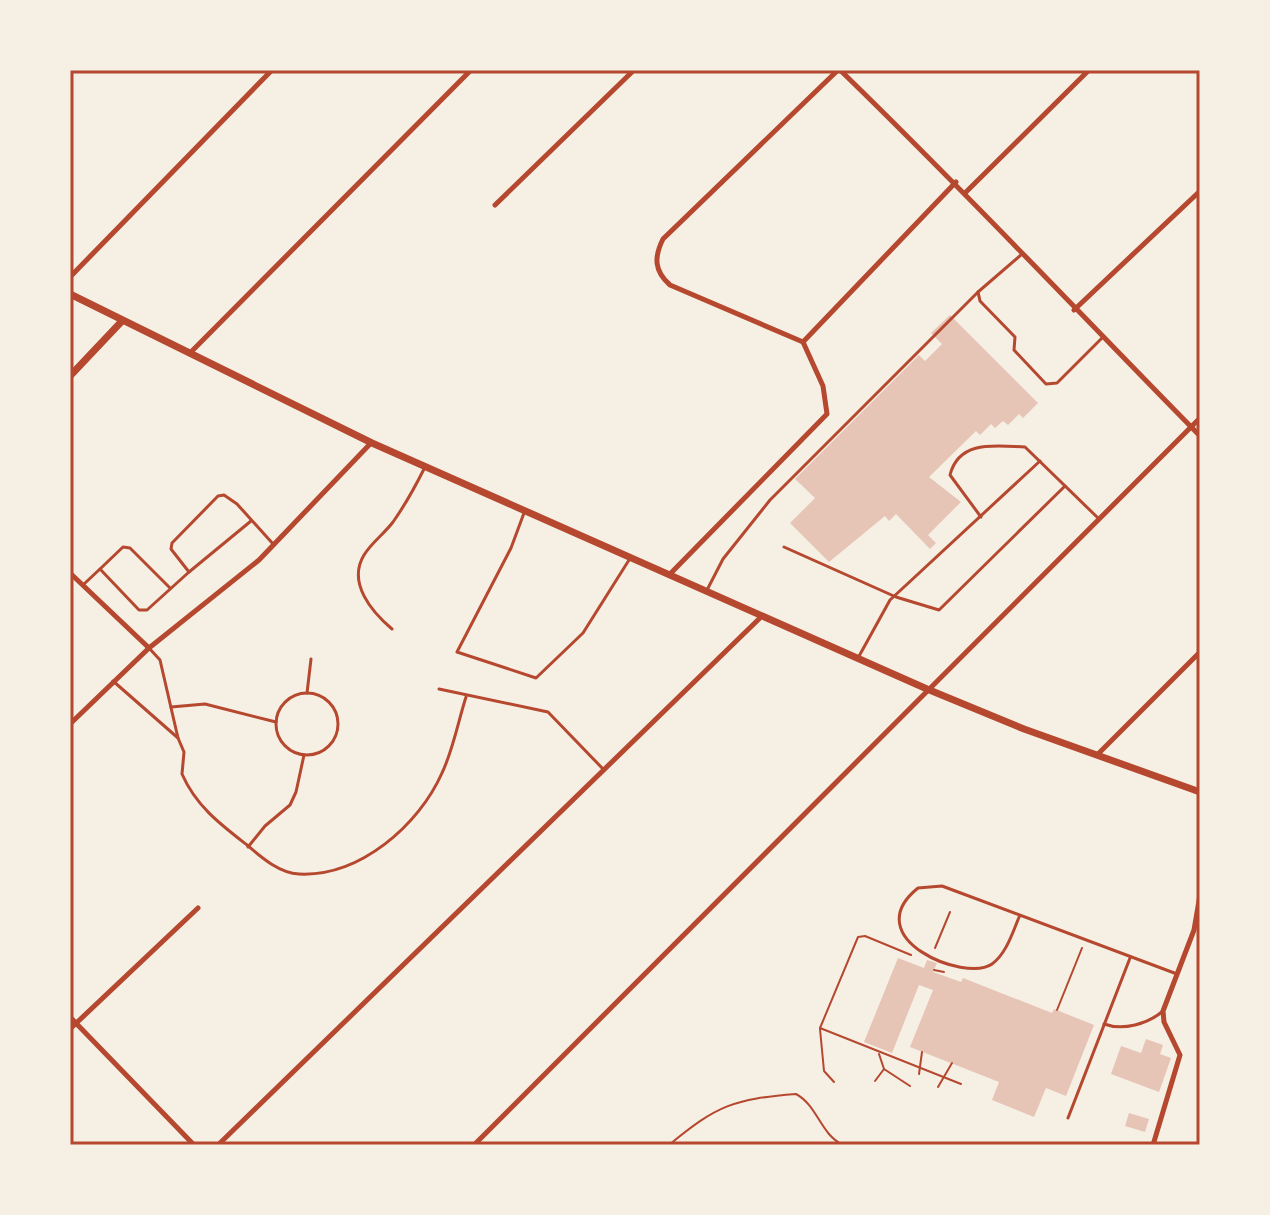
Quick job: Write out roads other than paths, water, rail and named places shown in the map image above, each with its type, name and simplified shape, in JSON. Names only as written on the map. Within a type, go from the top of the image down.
[{"type":"main road","points":[[70,294],[372,443],[927,689],[1200,792]]},
{"type":"main road","points":[[70,376],[122,321]]},
{"type":"street","points":[[70,277],[272,70]]},
{"type":"street","points":[[190,353],[471,70]]},
{"type":"street","points":[[495,205],[634,70]]},
{"type":"street","points":[[670,574],[827,414],[823,386],[803,342],[670,285],[658,270],[656,256],[663,239],[839,70],[966,192],[1074,310],[1200,436]]},
{"type":"street","points":[[966,192],[1089,70]]},
{"type":"street","points":[[803,342],[850,288],[956,182]]},
{"type":"street","points":[[1074,310],[1200,191]]},
{"type":"street","points":[[474,1145],[1097,517],[1200,418]]},
{"type":"street","points":[[70,724],[149,648],[274,545],[372,443]]},
{"type":"street","points":[[70,573],[149,648]]},
{"type":"street","points":[[218,1145],[763,615]]},
{"type":"street","points":[[1097,755],[1200,652]]},
{"type":"street","points":[[1153,1145],[1180,1055],[1164,1022],[1163,1011],[1194,930],[1200,895]]},
{"type":"street","points":[[70,1029],[198,908]]},
{"type":"street","points":[[70,1017],[194,1145]]},
{"type":"lane","points":[[707,590],[723,559],[770,500],[978,292],[1022,254]]},
{"type":"lane","points":[[978,292],[980,301],[1015,337],[1014,350],[1046,384],[1057,383],[1102,338]]},
{"type":"lane","points":[[981,517],[950,475],[965,451],[978,446],[1025,447],[1097,517]]},
{"type":"lane","points":[[858,658],[885,607],[1040,461]]},
{"type":"lane","points":[[392,629],[365,597],[360,583],[360,567],[365,554],[408,501],[426,465]]},
{"type":"lane","points":[[784,547],[896,597],[939,610],[1065,486]]},
{"type":"lane","points":[[189,572],[171,549],[172,543],[218,496],[224,495],[237,504],[274,545]]},
{"type":"lane","points":[[525,510],[511,548],[457,652],[536,678],[583,633],[631,557]]},
{"type":"lane","points":[[100,569],[139,610],[147,610],[252,520]]},
{"type":"lane","points":[[81,585],[123,547],[130,548],[170,589]]},
{"type":"lane","points":[[149,648],[160,660],[184,752],[181,767],[187,787],[210,817],[248,847],[270,864],[298,874],[337,868],[379,849],[403,829],[437,782],[466,697]]},
{"type":"lane","points":[[307,693],[311,659]]},
{"type":"lane","points":[[113,681],[178,738]]},
{"type":"lane","points":[[439,689],[548,712],[604,770]]},
{"type":"lane","points":[[307,693],[325,699],[334,708],[338,727],[323,751],[304,755],[283,744],[276,722],[286,702],[307,693]]},
{"type":"lane","points":[[171,707],[205,704],[276,722]]},
{"type":"lane","points":[[248,847],[265,826],[290,805],[304,755]]},
{"type":"lane","points":[[1020,915],[1003,953],[988,967],[965,969],[912,946],[900,927],[901,906],[918,888],[942,886],[1020,915],[1130,958],[1177,974]]},
{"type":"lane","points":[[1068,1118],[1130,958]]},
{"type":"lane","points":[[1104,1024],[1125,1027],[1148,1021],[1163,1011]]}]
